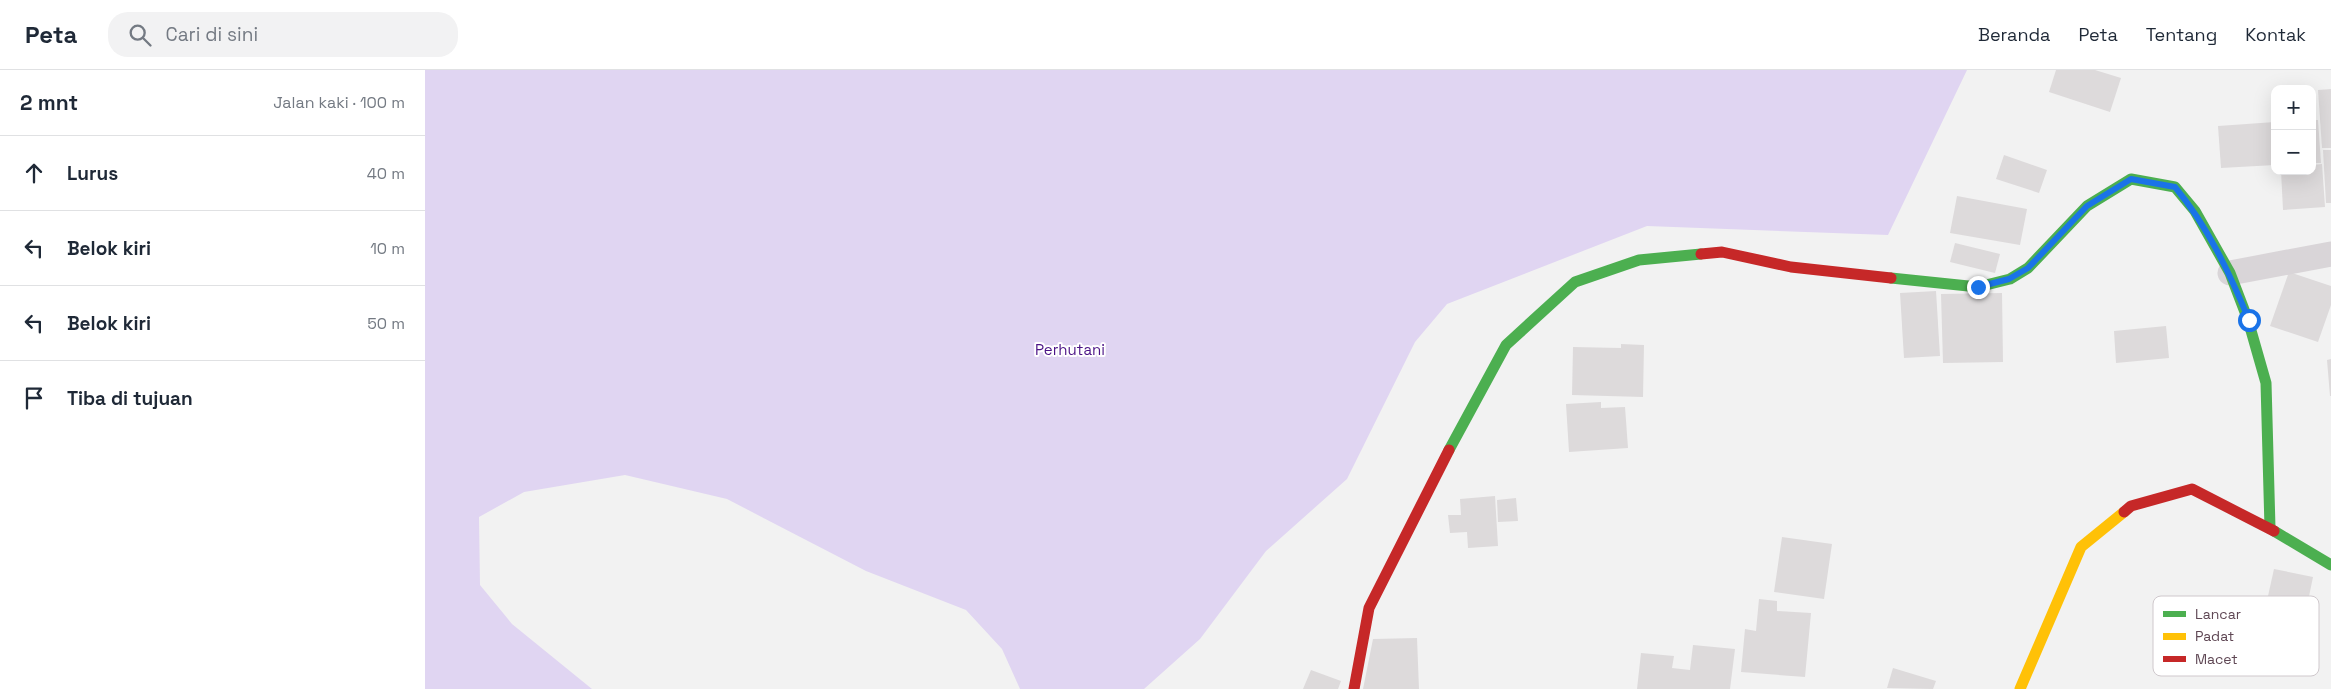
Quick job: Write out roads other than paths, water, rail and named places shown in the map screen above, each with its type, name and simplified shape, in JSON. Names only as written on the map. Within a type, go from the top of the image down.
[{"type":"street","points":[[1354,689],[1369,608],[1436,474],[1506,345],[1575,282],[1639,260],[1722,252],[1791,267],[1978,287],[2009,279],[2028,268],[2087,206],[2131,179],[2175,187],[2195,211],[2230,273],[2249,320],[2266,383],[2271,528]]},
{"type":"street","points":[[2230,273],[2331,254]]},
{"type":"street","points":[[2020,689],[2081,547],[2131,506],[2193,489],[2271,528],[2331,565]]},
{"type":"park label","name":"Perhutani","points":[[1070,350]]}]
